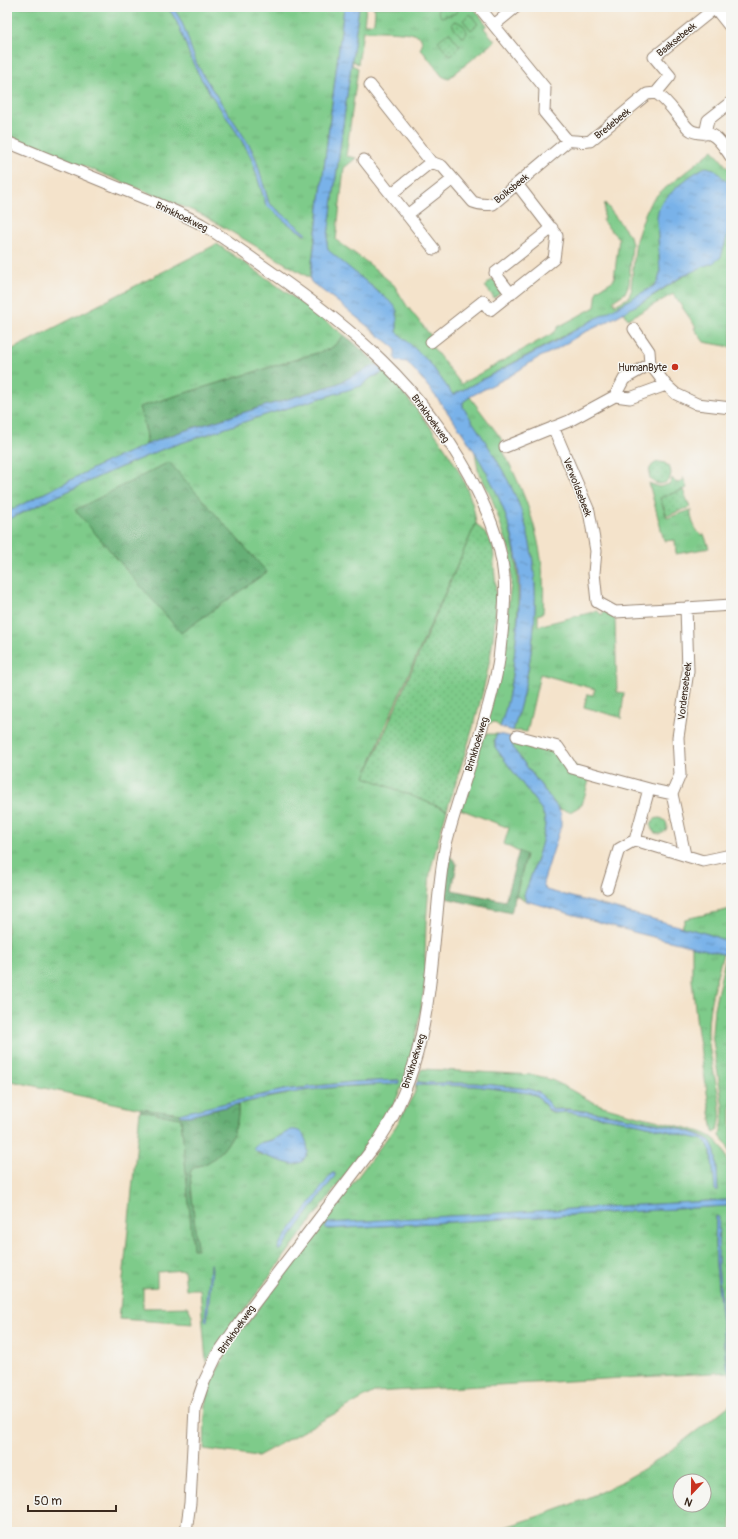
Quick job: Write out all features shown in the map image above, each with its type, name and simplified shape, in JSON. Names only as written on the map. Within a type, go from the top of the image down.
[{"type":"street","points":[[479,7],[545,88],[544,112],[568,141]]},
{"type":"street","points":[[494,25],[516,7]]},
{"type":"street","points":[[714,8],[731,28]]},
{"type":"street","name":"Baaksebeek","points":[[656,93],[670,76],[654,57],[714,8]]},
{"type":"street","name":"Bolksbeek","points":[[370,85],[431,162],[442,166],[473,202],[488,205],[493,204],[568,141]]},
{"type":"street","points":[[656,93],[664,98],[689,129],[697,133],[710,134],[731,157]]},
{"type":"street","name":"Bredebeek","points":[[568,141],[590,141],[647,94],[656,93]]},
{"type":"street","points":[[705,134],[708,120],[731,102]]},
{"type":"street","name":"Brinkhoekweg","points":[[7,142],[165,207],[204,226],[292,286],[361,339],[412,391],[437,424],[460,459],[485,504],[498,540],[504,577],[505,607],[498,666],[484,720],[446,844],[427,1011],[414,1065],[398,1107],[386,1129],[240,1322],[218,1355],[204,1382],[195,1408],[190,1503],[186,1532]]},
{"type":"street","points":[[364,160],[434,249]]},
{"type":"street","points":[[391,194],[431,162]]},
{"type":"street","points":[[407,216],[453,179]]},
{"type":"street","points":[[431,342],[483,301],[490,310],[554,260],[557,236],[517,184]]},
{"type":"street","points":[[512,294],[495,273],[552,228]]},
{"type":"street","points":[[634,329],[649,351],[650,364],[666,385],[676,394],[691,402],[706,406],[731,408]]},
{"type":"street","points":[[506,447],[568,421],[615,396],[624,379],[650,364]]},
{"type":"street","points":[[615,396],[630,398],[666,385]]},
{"type":"street","name":"Verwoldsebeek","points":[[554,427],[589,511],[596,551],[594,573],[597,602],[615,612],[686,608]]},
{"type":"street","points":[[686,608],[731,605]]},
{"type":"street","name":"Vordensebeek","points":[[672,794],[680,775],[678,737],[688,671],[686,608]]},
{"type":"street","points":[[517,736],[558,747],[572,768],[672,794],[684,856]]},
{"type":"street","points":[[635,840],[649,789]]},
{"type":"street","points":[[607,888],[618,849],[635,840],[703,861],[731,854]]},
{"type":"green space","points":[[7,7],[167,7],[180,29],[192,61],[208,90],[241,140],[252,160],[266,205],[304,235],[305,233],[269,203],[256,159],[251,148],[195,61],[181,21],[172,7],[344,7],[310,278],[201,214],[7,135]]},
{"type":"green space","points":[[359,7],[366,7],[364,24],[370,24],[374,22],[375,10],[373,7],[473,7],[487,25],[484,28],[495,41],[448,79],[442,76],[420,48],[422,46],[422,40],[420,37],[410,33],[393,31],[363,31],[358,64],[353,61],[352,65],[358,68],[346,156],[356,158],[344,168],[336,240],[368,263],[394,285],[407,306],[431,336],[427,340],[461,384],[555,332],[558,327],[595,307],[597,290],[614,280],[619,238],[603,222],[605,203],[630,236],[632,244],[629,284],[625,293],[613,301],[615,305],[628,298],[632,289],[636,240],[650,203],[658,194],[713,150],[731,172],[731,186],[714,169],[700,170],[680,185],[660,207],[657,219],[660,273],[658,281],[654,286],[616,308],[453,395],[429,362],[397,332],[397,311],[384,296],[328,251],[327,243]]},
{"type":"green space","points":[[439,7],[458,7],[457,13],[441,17],[438,11]]},
{"type":"green space","points":[[470,14],[478,24],[471,30],[463,20]]},
{"type":"green space","points":[[455,21],[466,28],[467,33],[464,37],[462,37],[455,30],[452,23]]},
{"type":"green space","points":[[449,32],[460,46],[450,56],[438,41]]},
{"type":"green space","points":[[731,223],[731,347],[704,342],[694,328],[696,327],[673,294],[628,319],[623,312],[648,299],[696,269],[713,263],[726,238]]},
{"type":"green space","points":[[217,244],[281,288],[344,335],[330,349],[140,407],[146,431],[146,445],[106,462],[7,512],[7,352]]},
{"type":"green space","points":[[493,279],[503,291],[494,298],[485,286]]},
{"type":"green space","points":[[344,335],[378,365],[337,384],[180,432],[146,445],[146,431],[139,407],[330,349]]},
{"type":"green space","points":[[381,367],[425,420],[453,461],[472,502],[476,523],[384,729],[365,777],[447,810],[430,873],[426,924],[426,977],[413,1054],[404,1081],[386,1123],[345,1175],[206,1362],[200,1289],[186,1289],[184,1270],[157,1272],[157,1287],[143,1288],[143,1308],[188,1307],[192,1316],[193,1324],[119,1319],[140,1111],[181,1118],[186,1170],[193,1211],[191,1170],[194,1167],[205,1164],[213,1159],[226,1146],[237,1122],[238,1104],[296,1092],[373,1085],[399,1080],[351,1082],[283,1090],[181,1114],[141,1109],[7,1080],[7,520],[100,476],[163,449],[271,413],[360,386],[372,377],[379,375],[382,371]],"holes":[[[296,1130],[303,1136],[292,1164],[257,1153],[262,1142]]]},
{"type":"green space","points":[[470,397],[503,441],[501,443],[505,450],[503,451],[522,490],[535,529],[544,591],[543,613],[538,615],[538,626],[597,611],[602,615],[604,611],[615,619],[617,692],[624,693],[621,719],[619,717],[584,707],[587,694],[593,695],[595,689],[540,674],[527,732],[513,731],[528,672],[535,612],[535,581],[525,522],[514,493],[503,470],[462,407],[463,402]]},
{"type":"green space","points":[[475,452],[500,500],[514,547],[517,571],[518,596],[515,650],[508,699],[500,727],[494,722],[486,724],[506,625],[511,583],[511,555],[492,499],[478,470]]},
{"type":"green space","points":[[169,462],[267,572],[181,633],[75,510]]},
{"type":"green space","points":[[660,462],[668,465],[671,473],[668,481],[660,484],[652,481],[649,473],[652,465]]},
{"type":"green space","points":[[683,477],[687,488],[660,498],[667,518],[691,510],[691,517],[695,527],[701,535],[704,534],[709,548],[676,554],[675,540],[664,541],[649,483],[659,487],[670,484],[672,478],[675,482],[679,483],[682,481]]},
{"type":"green space","points":[[683,490],[690,507],[667,516],[660,498]]},
{"type":"green space","points":[[476,523],[488,537],[493,547],[496,597],[494,628],[490,659],[483,690],[447,810],[365,777]]},
{"type":"green space","points":[[484,734],[498,734],[494,740],[495,747],[541,809],[545,818],[543,837],[534,869],[524,895],[526,901],[516,896],[526,856],[504,844],[509,828],[460,809]]},
{"type":"green space","points":[[512,737],[555,749],[590,777],[582,805],[570,812],[559,809],[515,751]]},
{"type":"green space","points":[[659,818],[666,823],[667,826],[662,833],[659,834],[652,829],[651,826],[656,819]]},
{"type":"green space","points":[[519,851],[526,855],[511,913],[441,897],[447,856],[451,857],[457,864],[452,890],[505,901]]},
{"type":"green space","points":[[731,909],[731,931],[726,941],[708,934],[682,927],[685,919]]},
{"type":"green space","points":[[692,945],[723,954],[713,992],[708,1021],[709,1042],[720,1105],[720,1122],[715,1133],[713,1132],[697,1026],[692,980]]},
{"type":"green space","points":[[726,955],[731,956],[731,1058],[729,1072],[731,1086],[731,1157],[727,1145],[720,1136],[723,1120],[723,1108],[712,1034],[714,1008]]},
{"type":"green space","points":[[421,1070],[534,1075],[543,1077],[561,1084],[594,1103],[699,1132],[711,1137],[719,1143],[727,1159],[731,1183],[731,1371],[727,1361],[718,1265],[716,1217],[716,1266],[726,1363],[729,1372],[374,1392],[258,1456],[204,1449],[207,1399],[212,1382],[224,1358],[238,1335],[396,1126],[415,1092],[416,1085],[475,1086],[528,1093],[538,1096],[548,1110],[554,1113],[566,1112],[601,1117],[639,1124],[703,1140],[710,1147],[718,1190],[714,1149],[709,1139],[701,1135],[666,1125],[619,1116],[566,1109],[553,1109],[540,1093],[529,1089],[475,1083],[417,1082]],"holes":[[[726,1200],[726,1206],[329,1229],[326,1224]]]},
{"type":"green space","points":[[238,1104],[237,1122],[226,1146],[213,1159],[205,1164],[194,1167],[190,1173],[197,1249],[193,1249],[181,1118],[140,1111],[141,1109],[190,1116]]},
{"type":"green space","points":[[731,1404],[731,1532],[490,1532],[565,1507],[620,1483],[685,1440]]},
{"type":"water","points":[[167,7],[172,7],[177,14],[199,68],[251,148],[256,159],[269,203],[306,233],[305,235],[287,223],[266,205],[252,160],[247,150],[202,79],[192,61],[180,29]]},
{"type":"water","points":[[344,7],[359,7],[327,243],[328,250],[394,305],[397,311],[397,332],[429,362],[453,395],[554,342],[654,286],[658,281],[660,273],[657,214],[663,201],[688,178],[706,167],[714,169],[731,186],[731,223],[721,257],[713,263],[681,277],[644,301],[536,359],[510,376],[471,396],[463,402],[463,407],[509,482],[525,522],[531,551],[535,581],[535,612],[532,642],[528,672],[513,731],[500,727],[508,698],[513,667],[518,612],[519,577],[516,555],[505,512],[487,472],[464,435],[413,368],[407,362],[397,361],[395,358],[395,349],[393,347],[310,280]]},
{"type":"water","points":[[378,365],[382,371],[381,374],[372,377],[361,386],[271,413],[163,449],[100,476],[7,520],[7,512],[106,462],[153,442],[180,432],[337,384]]},
{"type":"water","points":[[498,734],[512,737],[515,751],[561,814],[561,826],[543,883],[546,890],[708,934],[731,943],[731,956],[637,933],[526,901],[524,895],[534,869],[543,837],[545,820],[541,809],[495,747],[495,738]]},
{"type":"water","points":[[399,1080],[398,1084],[345,1086],[310,1090],[241,1103],[190,1116],[180,1115],[182,1113],[283,1090],[351,1082]]},
{"type":"water","points":[[417,1082],[475,1083],[529,1089],[540,1093],[553,1109],[574,1110],[624,1117],[688,1131],[711,1142],[716,1158],[718,1190],[717,1192],[715,1190],[711,1152],[708,1145],[703,1140],[639,1124],[601,1117],[566,1112],[554,1113],[548,1109],[538,1096],[528,1093],[475,1086],[417,1085],[415,1084]]},
{"type":"water","points":[[291,1130],[299,1131],[306,1141],[308,1153],[302,1162],[294,1164],[283,1162],[265,1155],[253,1148],[255,1145],[273,1140]]},
{"type":"water","points":[[332,1173],[335,1173],[335,1176],[281,1250],[278,1250],[278,1247]]},
{"type":"water","points":[[726,1200],[728,1204],[727,1206],[329,1229],[325,1228],[328,1223]]},
{"type":"water","points":[[716,1216],[719,1217],[718,1265],[727,1361],[731,1371],[731,1377],[726,1363],[716,1266]]},
{"type":"water","points":[[211,1263],[212,1269],[207,1322],[205,1321]]},
{"type":"place","name":"HumanByte","points":[[675,367]]}]
